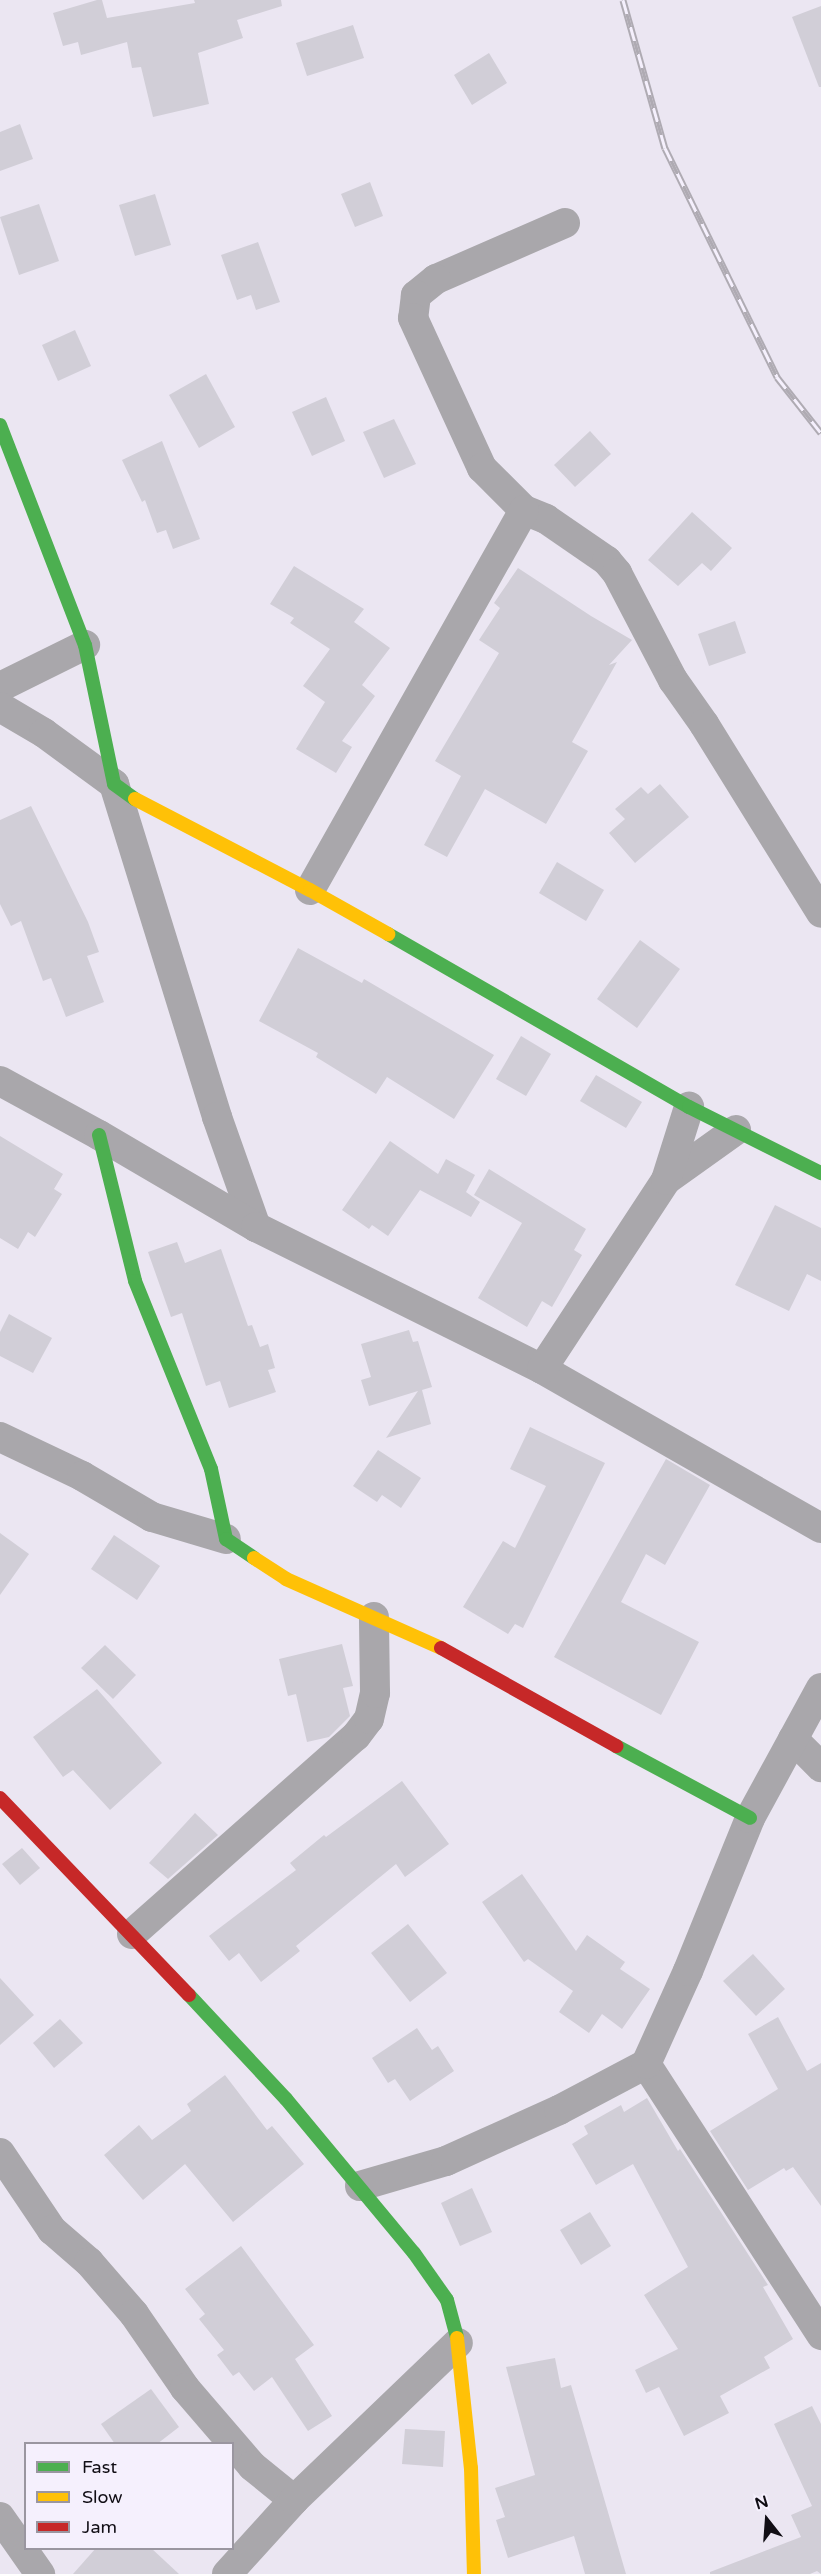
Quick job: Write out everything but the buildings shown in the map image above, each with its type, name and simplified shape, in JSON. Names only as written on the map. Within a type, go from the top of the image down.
[{"type":"street","points":[[565,223],[436,279],[416,295],[413,318],[482,468],[524,510],[546,519],[607,561],[617,573],[673,680],[710,733],[821,913]]},
{"type":"street","points":[[0,425],[85,645],[114,784],[217,1117],[256,1227]]},
{"type":"street","points":[[310,890],[524,510]]},
{"type":"street","points":[[0,687],[85,645]]},
{"type":"street","points":[[0,707],[44,733],[139,801],[310,890],[689,1107],[821,1173]]},
{"type":"street","points":[[0,1081],[99,1135],[256,1227],[542,1369],[821,1528]]},
{"type":"street","points":[[542,1369],[666,1180],[689,1107]]},
{"type":"street","points":[[666,1180],[736,1130]]},
{"type":"street","points":[[99,1135],[135,1281],[211,1469],[226,1539]]},
{"type":"street","points":[[0,1437],[82,1476],[152,1517],[226,1539],[286,1579],[429,1641],[541,1706],[750,1818]]},
{"type":"street","points":[[132,1934],[356,1736],[369,1719],[375,1693],[374,1617]]},
{"type":"street","points":[[360,2186],[446,2161],[559,2110],[646,2064],[688,1971],[750,1818],[821,1688]]},
{"type":"street","points":[[793,1739],[821,1767]]},
{"type":"street","points":[[0,1798],[132,1934],[286,2099],[414,2253],[447,2300],[458,2343],[471,2468],[474,2574]]},
{"type":"street","points":[[646,2064],[821,2335]]},
{"type":"street","points":[[0,2153],[52,2230],[89,2262],[134,2314],[185,2388],[231,2442]]},
{"type":"street","points":[[227,2574],[294,2500],[458,2343]]},
{"type":"street","points":[[234,2445],[252,2466],[294,2500]]},
{"type":"street","points":[[0,2517],[40,2574]]},
{"type":"railway","points":[[623,0],[665,148],[777,377],[821,433]]},
{"type":"traffic: fast","points":[[0,425],[85,645],[114,784],[135,799]]},
{"type":"traffic: fast","points":[[388,934],[689,1107],[821,1173]]},
{"type":"traffic: fast","points":[[99,1135],[135,1281],[211,1469],[226,1539],[254,1558]]},
{"type":"traffic: fast","points":[[616,1746],[750,1818]]},
{"type":"traffic: fast","points":[[189,1995],[286,2099],[414,2253],[447,2300],[457,2338]]},
{"type":"traffic: slow","points":[[135,799],[310,890],[388,934]]},
{"type":"traffic: slow","points":[[254,1558],[286,1579],[441,1648]]},
{"type":"traffic: slow","points":[[457,2338],[471,2468],[474,2574]]},
{"type":"traffic: jam","points":[[441,1648],[616,1746]]},
{"type":"traffic: jam","points":[[0,1798],[189,1995]]}]
